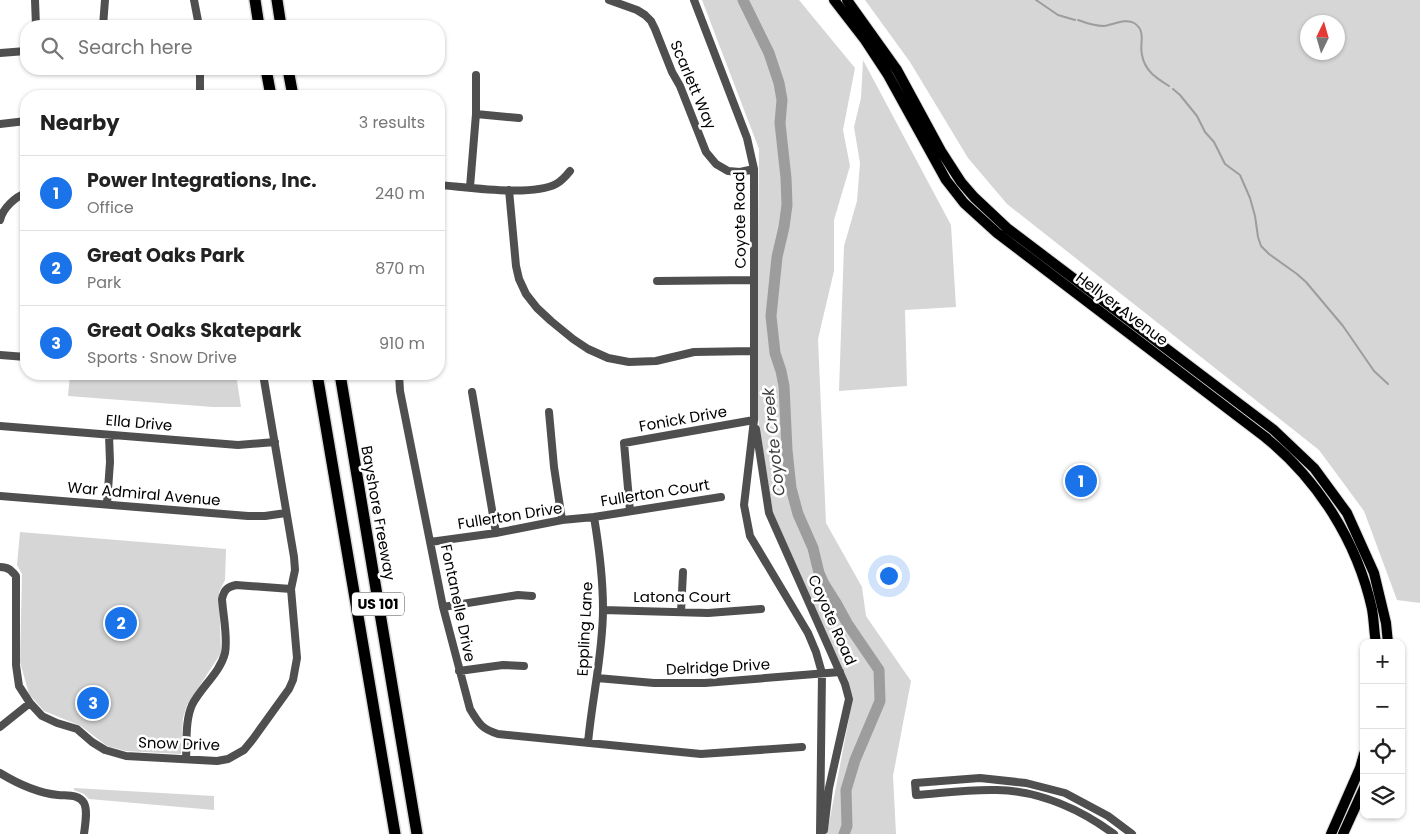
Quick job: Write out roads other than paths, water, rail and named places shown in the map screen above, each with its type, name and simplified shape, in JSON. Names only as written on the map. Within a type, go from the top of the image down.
[{"type":"highway","points":[[255,0],[258,20]]},
{"type":"highway","points":[[277,0],[280,20]]},
{"type":"highway","points":[[267,75],[270,90]]},
{"type":"highway","points":[[289,75],[292,90]]},
{"type":"highway","name":"US 101","points":[[318,380],[395,834]]},
{"type":"highway","name":"Bayshore Freeway","points":[[341,380],[417,834]]},
{"type":"main road","name":"Hellyer Avenue","points":[[834,0],[865,40],[936,154],[974,197],[1007,228],[1274,430],[1314,468],[1347,514],[1374,574],[1386,623],[1388,639]]},
{"type":"main road","name":"Hellyer Avenue","points":[[847,0],[897,70],[946,180],[964,203],[979,218],[1265,437],[1305,475],[1337,520],[1354,555],[1372,610],[1376,639]]},
{"type":"main road","points":[[1117,324],[1123,315]]},
{"type":"main road","points":[[1305,475],[1314,468]]},
{"type":"main road","points":[[1331,834],[1360,768]]},
{"type":"main road","points":[[1343,834],[1360,797]]},
{"type":"street","points":[[35,0],[36,20]]},
{"type":"street","points":[[103,20],[105,0]]},
{"type":"street","points":[[194,0],[198,20]]},
{"type":"street","name":"Scarlett Way","points":[[609,0],[637,10],[645,15],[655,28],[706,152],[716,164],[728,171],[740,172],[754,169]]},
{"type":"street","name":"Coyote Road","points":[[694,0],[748,138],[754,169],[754,420],[744,505],[750,536],[808,633],[822,674],[821,834]]},
{"type":"street","points":[[0,53],[20,51]]},
{"type":"street","points":[[200,75],[200,90]]},
{"type":"street","points":[[470,187],[476,114],[476,75]]},
{"type":"street","points":[[476,114],[520,118]]},
{"type":"street","points":[[0,124],[20,122]]},
{"type":"street","points":[[445,185],[509,190],[533,189],[555,184],[565,178],[570,171]]},
{"type":"street","points":[[509,190],[516,266],[519,279],[526,294],[551,321],[588,349],[608,358],[629,362],[656,361],[694,352],[754,351]]},
{"type":"street","points":[[0,220],[1,215],[10,203],[20,196]]},
{"type":"street","points":[[657,281],[754,280]]},
{"type":"street","points":[[0,355],[20,357]]},
{"type":"street","name":"Snow Drive","points":[[0,567],[12,570],[16,576],[16,665],[19,686],[30,703],[42,716],[77,729],[92,742],[107,751],[126,756],[217,761],[228,759],[244,750],[289,689],[293,680],[297,658],[291,590],[294,557],[264,380]]},
{"type":"street","name":"Fontanelle Drive","points":[[399,380],[443,607],[459,672],[470,710],[476,720],[486,730],[498,734],[702,754],[802,747]]},
{"type":"street","points":[[472,392],[496,533]]},
{"type":"street","points":[[549,412],[562,520]]},
{"type":"street","name":"Coyote Road","points":[[754,420],[769,513],[840,672],[849,699],[829,788],[821,834]]},
{"type":"street","name":"Fonick Drive","points":[[630,511],[624,443],[754,420]]},
{"type":"street","name":"Ella Drive","points":[[0,426],[238,445],[275,442]]},
{"type":"street","points":[[107,504],[110,462],[109,435]]},
{"type":"street","name":"War Admiral Avenue","points":[[0,496],[248,516],[286,513]]},
{"type":"street","name":"Fullerton Court","points":[[594,517],[721,497]]},
{"type":"street","name":"Fullerton Drive","points":[[430,542],[496,533],[562,520],[594,517]]},
{"type":"street","name":"Eppling Lane","points":[[588,743],[598,678],[603,610],[600,561],[594,517]]},
{"type":"street","points":[[681,612],[683,572]]},
{"type":"street","points":[[186,759],[190,710],[193,703],[219,668],[225,651],[223,592],[228,586],[236,585],[291,590]]},
{"type":"street","points":[[443,607],[518,595],[532,596]]},
{"type":"street","name":"Latona Court","points":[[603,610],[708,613],[761,609]]},
{"type":"street","points":[[459,672],[503,665],[524,666]]},
{"type":"street","name":"Delridge Drive","points":[[598,678],[654,683],[705,683],[840,672]]},
{"type":"street","points":[[0,727],[30,703]]},
{"type":"street","points":[[0,773],[21,785],[44,792],[80,799],[84,803],[85,809],[84,834]]},
{"type":"street","points":[[1114,834],[1080,812],[1040,797],[999,790],[916,795],[915,783],[980,778],[1026,783],[1065,793],[1108,816],[1132,834]]},
{"type":"waterway","name":"Coyote Creek","points":[[743,0],[769,53],[779,83],[782,100],[780,123],[787,205],[777,257],[771,316],[775,353],[784,386],[791,488],[798,514],[813,548],[819,573],[824,584],[847,623],[879,670],[880,701],[855,760],[846,790],[847,826],[844,834]]},
{"type":"waterway","points":[[1036,0],[1058,15],[1075,20]]},
{"type":"waterway","points":[[1078,20],[1101,26],[1123,21],[1134,23],[1138,26],[1141,34],[1143,61],[1148,70],[1169,86]]},
{"type":"waterway","points":[[1173,89],[1197,116],[1205,132],[1214,142],[1225,164],[1240,175],[1250,198],[1261,246],[1306,282],[1343,326],[1374,371],[1388,384]]},
{"type":"place","name":"Power Integrations, Inc.","points":[[1081,481]]},
{"type":"place","name":"Great Oaks Park","points":[[121,623]]},
{"type":"place","name":"Great Oaks Skatepark","points":[[93,703]]}]
